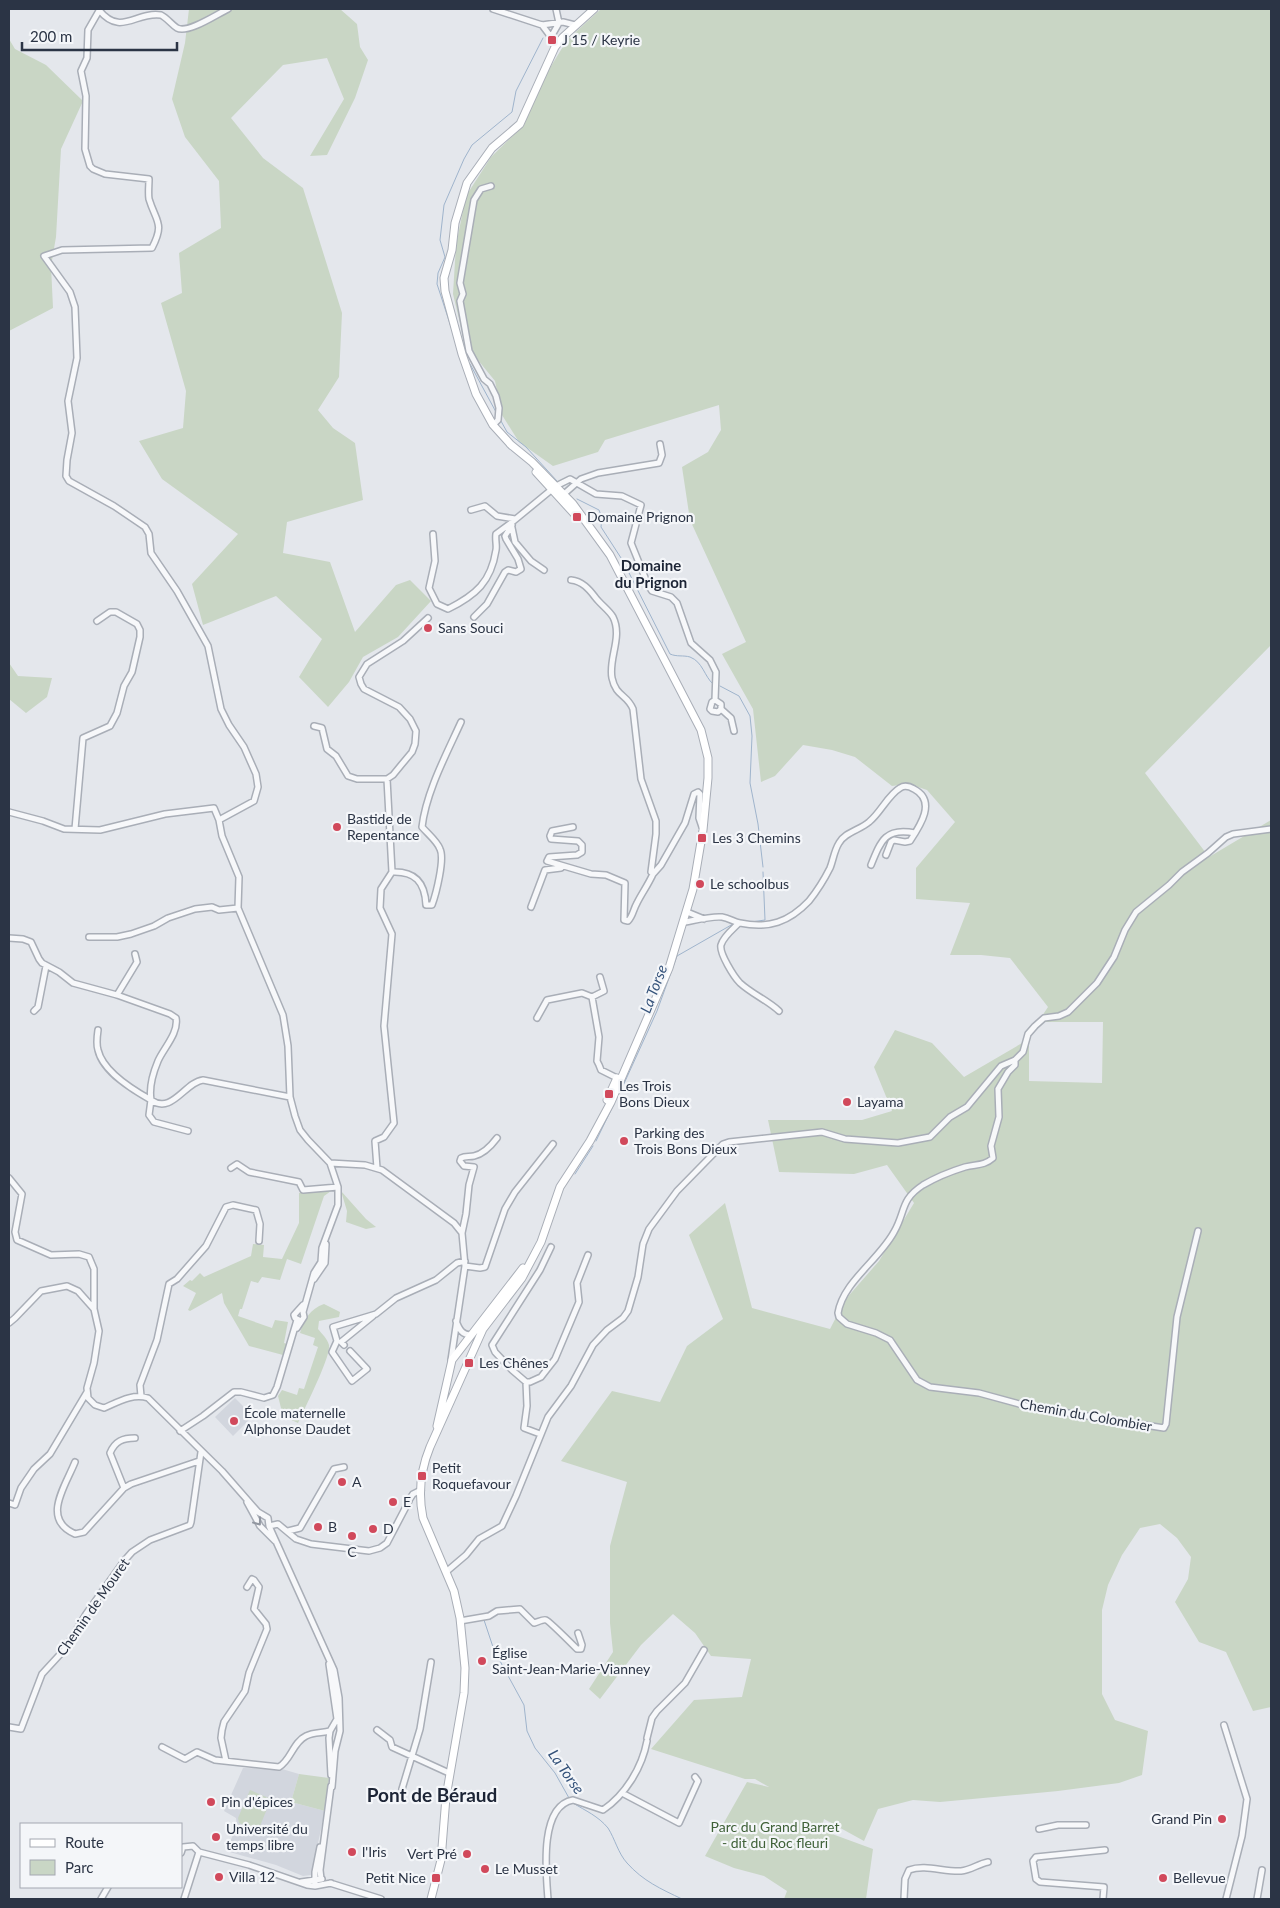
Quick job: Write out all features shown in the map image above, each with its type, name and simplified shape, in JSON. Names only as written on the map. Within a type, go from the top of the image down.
[{"type":"main road","points":[[594,9],[555,47],[520,124],[492,148],[472,174],[463,193],[444,284],[466,352],[476,394],[493,425],[510,444],[556,486],[598,538]]},
{"type":"main road","points":[[431,1899],[441,1860],[450,1773],[465,1680],[460,1621],[454,1591],[423,1518],[421,1490],[424,1464],[483,1328],[525,1266],[531,1261],[560,1187],[597,1129],[612,1100],[666,976],[685,921],[693,889],[703,830],[708,778],[708,758],[701,730],[621,574],[565,492],[556,486]]},
{"type":"main road","points":[[597,1129],[617,1078],[632,1054]]},
{"type":"main road","points":[[435,1436],[450,1366],[465,1342],[511,1288]]},
{"type":"main road","points":[[465,1342],[472,1356]]},
{"type":"main road","points":[[460,1349],[472,1356]]},
{"type":"main road","points":[[443,1395],[448,1400],[453,1399]]},
{"type":"main road","points":[[426,1899],[435,1881]]},
{"type":"street","points":[[220,820],[254,801],[258,787],[256,774],[244,747],[229,725],[221,708],[208,646],[177,591],[151,553],[149,534],[145,527],[114,506],[69,481],[66,476],[72,433],[68,401],[77,358],[75,307],[70,292],[44,256],[62,250],[152,248],[158,236],[158,220],[149,199],[149,179],[105,174],[93,169],[90,166],[85,149],[86,96],[81,71],[88,58],[88,30],[99,10],[104,17],[116,23],[136,20],[148,15],[162,15],[176,28],[182,29],[201,24],[228,9]]},
{"type":"street","points":[[493,9],[542,25],[559,23],[575,26]]},
{"type":"street","points":[[550,36],[559,23],[556,9]]},
{"type":"street","points":[[542,25],[555,47]]},
{"type":"street","points":[[491,186],[481,189],[474,200],[460,283],[463,294],[460,301],[466,352],[484,379],[490,384],[496,396],[499,408],[498,420],[493,425]]},
{"type":"street","points":[[565,492],[581,479],[659,463],[662,455],[660,444]]},
{"type":"street","points":[[433,534],[435,562],[429,588],[437,604],[448,609],[475,593],[482,586],[492,565],[496,550],[496,534],[556,486],[570,479],[596,494],[622,496],[641,505],[631,542],[648,586],[652,591],[672,597],[677,603],[692,643],[710,660],[716,672],[715,700],[712,702],[710,709],[718,712],[721,709]]},
{"type":"street","points":[[471,510],[485,506],[497,516],[513,522]]},
{"type":"street","points":[[513,522],[516,542],[531,561],[544,570]]},
{"type":"street","points":[[474,617],[487,604],[505,572],[508,570],[516,572],[521,569],[518,559],[505,536],[513,522]]},
{"type":"street","points":[[571,580],[577,580],[588,589],[613,616],[616,626],[615,654],[611,675],[615,689],[630,703],[632,709],[641,779],[656,821],[651,872],[653,874]]},
{"type":"street","points":[[75,829],[83,738],[110,726],[117,713],[124,686],[132,672],[140,637],[140,630],[137,624],[116,612],[110,612],[97,621]]},
{"type":"street","points":[[314,726],[322,728],[327,749],[336,756],[348,776],[357,779],[386,779],[393,775],[412,752],[416,731],[410,719],[399,707],[364,689],[360,677],[366,664],[403,641],[428,618]]},
{"type":"street","points":[[715,700],[722,704],[721,709],[730,718],[734,730]]},
{"type":"street","points":[[392,872],[403,872],[414,876],[421,883],[426,905],[432,905],[442,857],[440,849],[422,827],[433,786],[461,722]]},
{"type":"street","points":[[378,1168],[375,1141],[384,1137],[394,1123],[384,1026],[392,934],[380,908],[381,889],[392,872],[386,779]]},
{"type":"street","points":[[685,921],[721,917],[738,923],[762,926],[778,924],[808,902],[830,868],[838,843],[847,834],[869,822],[882,810],[891,795],[901,786],[914,788],[921,794],[926,804],[926,815],[910,841],[894,840],[891,842],[886,855]]},
{"type":"street","points":[[573,826],[556,829],[550,834],[551,838],[575,840],[582,845],[582,852],[577,855],[548,858],[548,861],[591,874],[606,875],[625,883],[624,920],[628,921],[653,874],[661,865],[685,823],[694,794],[698,792],[700,794],[699,818],[703,830]]},
{"type":"street","points":[[9,812],[64,829],[100,830],[165,814],[214,808],[220,820],[222,836],[240,877],[238,908],[282,1015],[288,1046],[290,1097],[294,1116],[300,1130],[330,1164],[338,1186],[338,1205],[326,1238],[325,1263],[311,1283],[301,1311],[294,1315],[299,1320]]},
{"type":"street","points":[[446,1572],[466,1555],[479,1539],[502,1526],[540,1434],[552,1411],[571,1386],[593,1345],[628,1311],[638,1277],[642,1244],[649,1229],[677,1191],[723,1144],[822,1132],[845,1139],[898,1143],[930,1137],[950,1117],[967,1107],[1001,1066],[1015,1060],[1023,1052],[1028,1034],[1044,1018],[1059,1016],[1068,1012],[1097,984],[1114,957],[1130,919],[1136,912],[1164,890],[1182,872],[1208,854],[1226,837],[1233,834],[1271,829]]},
{"type":"street","points":[[871,864],[883,839],[892,832],[915,833]]},
{"type":"street","points":[[531,907],[545,870],[564,867]]},
{"type":"street","points":[[89,937],[117,937],[131,934],[154,926],[168,918],[196,909],[212,907],[220,910],[238,908]]},
{"type":"street","points":[[687,912],[704,919]]},
{"type":"street","points":[[738,923],[720,946],[722,956],[740,982],[771,1003],[779,1011]]},
{"type":"street","points":[[9,938],[23,939],[31,942],[38,959],[73,983],[117,995],[170,1014],[176,1018],[176,1026],[158,1061],[153,1076],[149,1115],[154,1122],[188,1131]]},
{"type":"street","points":[[117,995],[137,962],[135,954]]},
{"type":"street","points":[[34,1011],[38,1007],[46,966]]},
{"type":"street","points":[[537,1018],[547,1000],[582,993],[592,997],[604,991],[600,977]]},
{"type":"street","points":[[592,997],[599,1037],[599,1065],[601,1070],[617,1078]]},
{"type":"street","points":[[98,1030],[98,1050],[110,1069],[129,1087],[161,1104],[167,1103],[183,1094],[198,1081],[203,1080],[290,1097]]},
{"type":"street","name":"Chemin du Colombier","points":[[1015,1060],[1015,1065],[1004,1077],[998,1088],[999,1118],[992,1142],[993,1158],[984,1164],[966,1167],[930,1181],[914,1192],[905,1202],[901,1219],[893,1234],[876,1258],[843,1296],[838,1313],[847,1324],[876,1333],[892,1342],[917,1380],[930,1387],[979,1393],[1030,1407],[1164,1428],[1166,1424],[1177,1317],[1198,1231]]},
{"type":"street","points":[[450,1366],[465,1264],[462,1233],[469,1185],[474,1167],[464,1166],[460,1161],[461,1158],[474,1156],[491,1147],[497,1138]]},
{"type":"street","points":[[344,1345],[341,1342],[396,1298],[436,1280],[458,1263],[480,1268],[485,1267],[508,1203],[553,1144]]},
{"type":"street","points":[[231,1168],[237,1164],[249,1172],[299,1182],[303,1190],[338,1186]]},
{"type":"street","points":[[330,1164],[365,1165],[378,1168],[454,1223],[462,1233]]},
{"type":"street","points":[[335,1176],[337,1164]]},
{"type":"street","points":[[9,1178],[22,1194],[15,1232],[17,1240],[51,1256],[79,1254],[89,1256],[94,1269],[94,1309],[98,1325],[98,1338],[87,1392],[50,1454],[34,1469],[21,1488],[15,1506],[9,1503]]},
{"type":"street","points":[[140,1396],[140,1385],[157,1340],[169,1284],[177,1279],[206,1246],[226,1207],[233,1205],[256,1210],[260,1224],[259,1240]]},
{"type":"street","points":[[551,1247],[540,1270],[492,1346],[495,1352],[526,1382],[541,1377],[555,1359],[579,1302],[577,1283],[588,1254]]},
{"type":"street","points":[[9,1323],[41,1291],[54,1288],[67,1286],[78,1291],[94,1309]]},
{"type":"street","points":[[511,1288],[523,1296]]},
{"type":"street","points":[[180,1431],[204,1416],[234,1392],[264,1398],[273,1395],[299,1320],[304,1317],[301,1311]]},
{"type":"street","points":[[350,1351],[367,1369],[352,1381],[332,1352],[337,1341],[333,1327],[376,1314]]},
{"type":"street","points":[[455,1324],[465,1335],[471,1335]]},
{"type":"street","points":[[455,1324],[465,1342]]},
{"type":"street","points":[[526,1382],[524,1428],[540,1434]]},
{"type":"street","points":[[87,1392],[88,1398],[95,1405],[104,1408],[130,1397],[140,1396],[152,1402],[222,1471],[258,1512],[268,1518],[269,1526],[334,1670],[340,1717],[329,1740],[332,1787]]},
{"type":"street","points":[[124,1488],[110,1454],[113,1447],[120,1440],[135,1438]]},
{"type":"street","points":[[199,1472],[201,1452]]},
{"type":"street","points":[[199,1472],[210,1460]]},
{"type":"street","points":[[75,1462],[56,1512],[59,1522],[75,1534],[84,1532],[124,1488],[199,1461]]},
{"type":"street","points":[[288,1531],[300,1528],[334,1469],[344,1467]]},
{"type":"street","name":"Chemin de Mouret","points":[[9,1727],[21,1729],[42,1674],[65,1648],[124,1560],[150,1540],[190,1525],[199,1472]]},
{"type":"street","points":[[269,1526],[278,1524],[296,1538],[311,1544],[369,1551],[380,1548],[387,1543],[409,1500],[413,1494],[421,1490]]},
{"type":"street","points":[[244,1497],[260,1526],[278,1544]]},
{"type":"street","points":[[226,1761],[221,1738],[224,1722],[245,1691],[249,1673],[267,1629],[266,1624],[254,1608],[258,1586],[252,1579],[247,1587]]},
{"type":"street","points":[[460,1621],[488,1616],[497,1611],[520,1609],[534,1623],[544,1619],[549,1621],[577,1649],[581,1649],[582,1645],[578,1633]]},
{"type":"street","points":[[548,1899],[547,1848],[552,1817],[556,1810],[570,1800],[603,1810],[622,1793],[640,1762],[652,1718],[656,1711],[685,1683],[704,1650]]},
{"type":"street","points":[[402,1789],[422,1723],[431,1662]]},
{"type":"street","points":[[1224,1726],[1247,1799],[1242,1836],[1226,1899]]},
{"type":"street","points":[[162,1747],[185,1759],[196,1752],[215,1760],[279,1767],[302,1738],[308,1734],[334,1729]]},
{"type":"street","points":[[315,1886],[321,1879],[320,1870],[337,1745],[340,1738],[334,1729]]},
{"type":"street","points":[[377,1730],[390,1740],[392,1747],[450,1773]]},
{"type":"street","points":[[315,1733],[337,1745]]},
{"type":"street","points":[[622,1793],[679,1823],[698,1781],[695,1777]]},
{"type":"street","points":[[315,1886],[314,1880],[320,1848],[328,1820]]},
{"type":"street","points":[[1039,1829],[1058,1825],[1086,1825]]},
{"type":"street","points":[[182,1851],[184,1847],[193,1846],[199,1852],[249,1865],[307,1885],[315,1886],[331,1883]]},
{"type":"street","points":[[1103,1899],[1104,1887],[1040,1882],[1036,1879],[1033,1861],[1036,1857],[1105,1850]]},
{"type":"street","points":[[184,1899],[199,1852]]},
{"type":"street","points":[[904,1899],[905,1879],[909,1870],[916,1867],[962,1871],[972,1869],[977,1864],[988,1862]]},
{"type":"street","points":[[1256,1899],[1262,1870]]},
{"type":"street","points":[[299,1882],[321,1879],[381,1899]]},
{"type":"street","points":[[101,1899],[107,1888]]},
{"type":"shaded area","name":"École maternelle Alphonse Daudet","points":[[235,1398],[244,1407],[249,1403],[257,1412],[233,1436],[215,1417]]},
{"type":"shaded area","points":[[243,1768],[282,1769],[299,1774],[291,1802],[325,1811],[311,1875],[303,1876],[276,1865],[226,1851],[237,1826],[236,1818],[224,1811]]},
{"type":"green space","points":[[189,9],[340,9],[357,24],[360,47],[368,60],[355,98],[327,155],[310,156],[344,99],[327,58],[283,65],[231,118],[263,158],[303,188],[342,313],[339,377],[318,410],[333,428],[355,443],[363,500],[287,522],[283,553],[330,562],[355,632],[396,585],[410,580],[431,601],[398,637],[363,657],[349,682],[328,707],[299,677],[322,639],[276,596],[203,625],[192,584],[238,534],[162,479],[139,441],[183,428],[186,391],[161,303],[182,293],[179,253],[221,228],[219,181],[185,137],[172,99],[185,43]]},
{"type":"green space","name":"Parc du Grand Barret - dit du Roc fleuri","points":[[601,9],[1271,9],[1271,645],[1145,773],[1209,857],[1271,820],[1271,1707],[1253,1711],[1226,1652],[1199,1642],[1175,1602],[1188,1579],[1191,1557],[1177,1538],[1160,1524],[1140,1528],[1122,1555],[1108,1585],[1102,1610],[1102,1694],[1115,1720],[1148,1731],[1142,1775],[1119,1783],[1058,1791],[940,1802],[913,1800],[878,1809],[864,1841],[824,1819],[822,1827],[824,1831],[873,1849],[866,1899],[784,1899],[787,1891],[764,1876],[734,1868],[705,1856],[747,1782],[769,1787],[755,1779],[745,1779],[651,1749],[694,1700],[742,1697],[751,1659],[711,1656],[695,1633],[673,1614],[641,1645],[600,1699],[589,1689],[613,1652],[610,1623],[610,1546],[627,1482],[561,1461],[612,1391],[660,1402],[687,1346],[723,1319],[689,1235],[725,1203],[752,1308],[830,1329],[845,1300],[879,1261],[914,1203],[887,1165],[854,1174],[779,1172],[768,1120],[862,1120],[892,1111],[874,1067],[895,1030],[932,1043],[964,1077],[1029,1039],[1029,1081],[1102,1083],[1103,1022],[1038,1022],[1048,1007],[1010,958],[981,955],[950,955],[970,903],[916,899],[916,868],[955,822],[927,790],[909,784],[892,786],[855,757],[832,750],[803,745],[775,776],[761,782],[753,709],[722,654],[746,642],[690,520],[682,467],[708,452],[721,430],[719,405],[605,440],[598,452],[553,466],[519,442],[502,415],[495,381],[465,344],[453,294],[456,245],[466,196],[491,157],[524,125],[542,81],[567,40]]},
{"type":"green space","points":[[9,39],[15,49],[46,65],[83,101],[61,149],[56,237],[51,266],[53,308],[9,331]]},
{"type":"green space","points":[[9,663],[18,676],[52,678],[47,697],[26,713],[9,699]]},
{"type":"green space","points":[[334,1189],[324,1196],[301,1264],[287,1259],[280,1280],[262,1277],[258,1283],[251,1281],[242,1309],[240,1309],[238,1316],[272,1328],[275,1320],[288,1322],[284,1343],[287,1344],[283,1355],[249,1346],[224,1303],[222,1293],[190,1311],[188,1310],[196,1293],[183,1286],[190,1280],[192,1281],[200,1273],[204,1277],[251,1256],[253,1244],[264,1245],[263,1257],[282,1259],[299,1223],[299,1193]]},
{"type":"green space","points":[[341,1191],[366,1219],[376,1227],[366,1229],[346,1222],[347,1211]]},
{"type":"green space","points":[[324,1304],[340,1312],[339,1317],[319,1321],[318,1329],[326,1338],[329,1345],[328,1351],[322,1371],[298,1423],[283,1416],[278,1396],[282,1390],[297,1395],[299,1388],[304,1389],[318,1347],[313,1345],[315,1338],[300,1333],[308,1315]]},
{"type":"green space","points":[[299,1774],[329,1778],[325,1811],[291,1802]]},
{"type":"green space","points":[[250,1790],[271,1799],[258,1831],[239,1823],[238,1818]]},
{"type":"waterway","points":[[453,333],[437,284],[438,273],[445,257],[440,240],[444,205],[472,145],[512,112],[516,91],[543,38]]},
{"type":"waterway","points":[[470,364],[496,412]]},
{"type":"waterway","points":[[501,421],[507,432],[526,447],[557,481]]},
{"type":"waterway","points":[[577,499],[599,510],[602,518],[601,527],[623,561],[670,654],[687,656],[694,659],[713,684]]},
{"type":"waterway","points":[[720,686],[739,696],[750,716],[752,736],[750,783],[758,824],[763,867]]},
{"type":"waterway","points":[[751,922],[765,920],[763,872]]},
{"type":"waterway","points":[[739,920],[748,922]]},
{"type":"waterway","name":"La Torse","points":[[622,1088],[657,1011],[677,956],[733,924]]},
{"type":"waterway","name":"La Torse","points":[[596,1141],[613,1106]]},
{"type":"waterway","name":"La Torse","points":[[575,1174],[593,1146]]},
{"type":"waterway","name":"La Torse","points":[[484,1620],[494,1650],[524,1705],[527,1731],[535,1748],[555,1773],[569,1798]]},
{"type":"waterway","name":"La Torse","points":[[573,1803],[596,1817],[608,1828],[621,1855],[639,1875],[682,1899]]},
{"type":"place","name":"J 15 / Keyrie","points":[[552,40]]},
{"type":"place","name":"Domaine Prignon","points":[[577,517]]},
{"type":"place","name":"Sans Souci","points":[[428,628]]},
{"type":"place","name":"Bastide de Repentance","points":[[337,827]]},
{"type":"place","name":"Les 3 Chemins","points":[[702,838]]},
{"type":"place","name":"Le schoolbus","points":[[700,884]]},
{"type":"place","name":"Les Trois Bons Dieux","points":[[609,1094]]},
{"type":"place","name":"Layama","points":[[847,1102]]},
{"type":"place","name":"Parking des Trois Bons Dieux","points":[[624,1141]]},
{"type":"place","name":"Les Chênes","points":[[469,1363]]},
{"type":"place","name":"École maternelle Alphonse Daudet","points":[[234,1421]]},
{"type":"place","name":"Petit Roquefavour","points":[[422,1476]]},
{"type":"place","name":"A","points":[[342,1482]]},
{"type":"place","name":"E","points":[[393,1502]]},
{"type":"place","name":"B","points":[[318,1527]]},
{"type":"place","name":"D","points":[[373,1529]]},
{"type":"place","name":"C","points":[[352,1536]]},
{"type":"place","name":"Église Saint-Jean-Marie-Vianney","points":[[482,1661]]},
{"type":"place","name":"Pin d'épices","points":[[211,1802]]},
{"type":"place","name":"Grand Pin","points":[[1222,1819]]},
{"type":"place","name":"Université du temps libre","points":[[216,1837]]},
{"type":"place","name":"l'Iris","points":[[352,1852]]},
{"type":"place","name":"Vert Pré","points":[[467,1854]]},
{"type":"place","name":"Le Musset","points":[[485,1869]]},
{"type":"place","name":"Villa 12","points":[[219,1877]]},
{"type":"place","name":"Petit Nice","points":[[436,1878]]},
{"type":"place","name":"Bellevue","points":[[1163,1878]]},
{"type":"district","name":"Domaine du Prignon","points":[[651,574]]},
{"type":"district","name":"Pont de Béraud","points":[[432,1795]]}]
